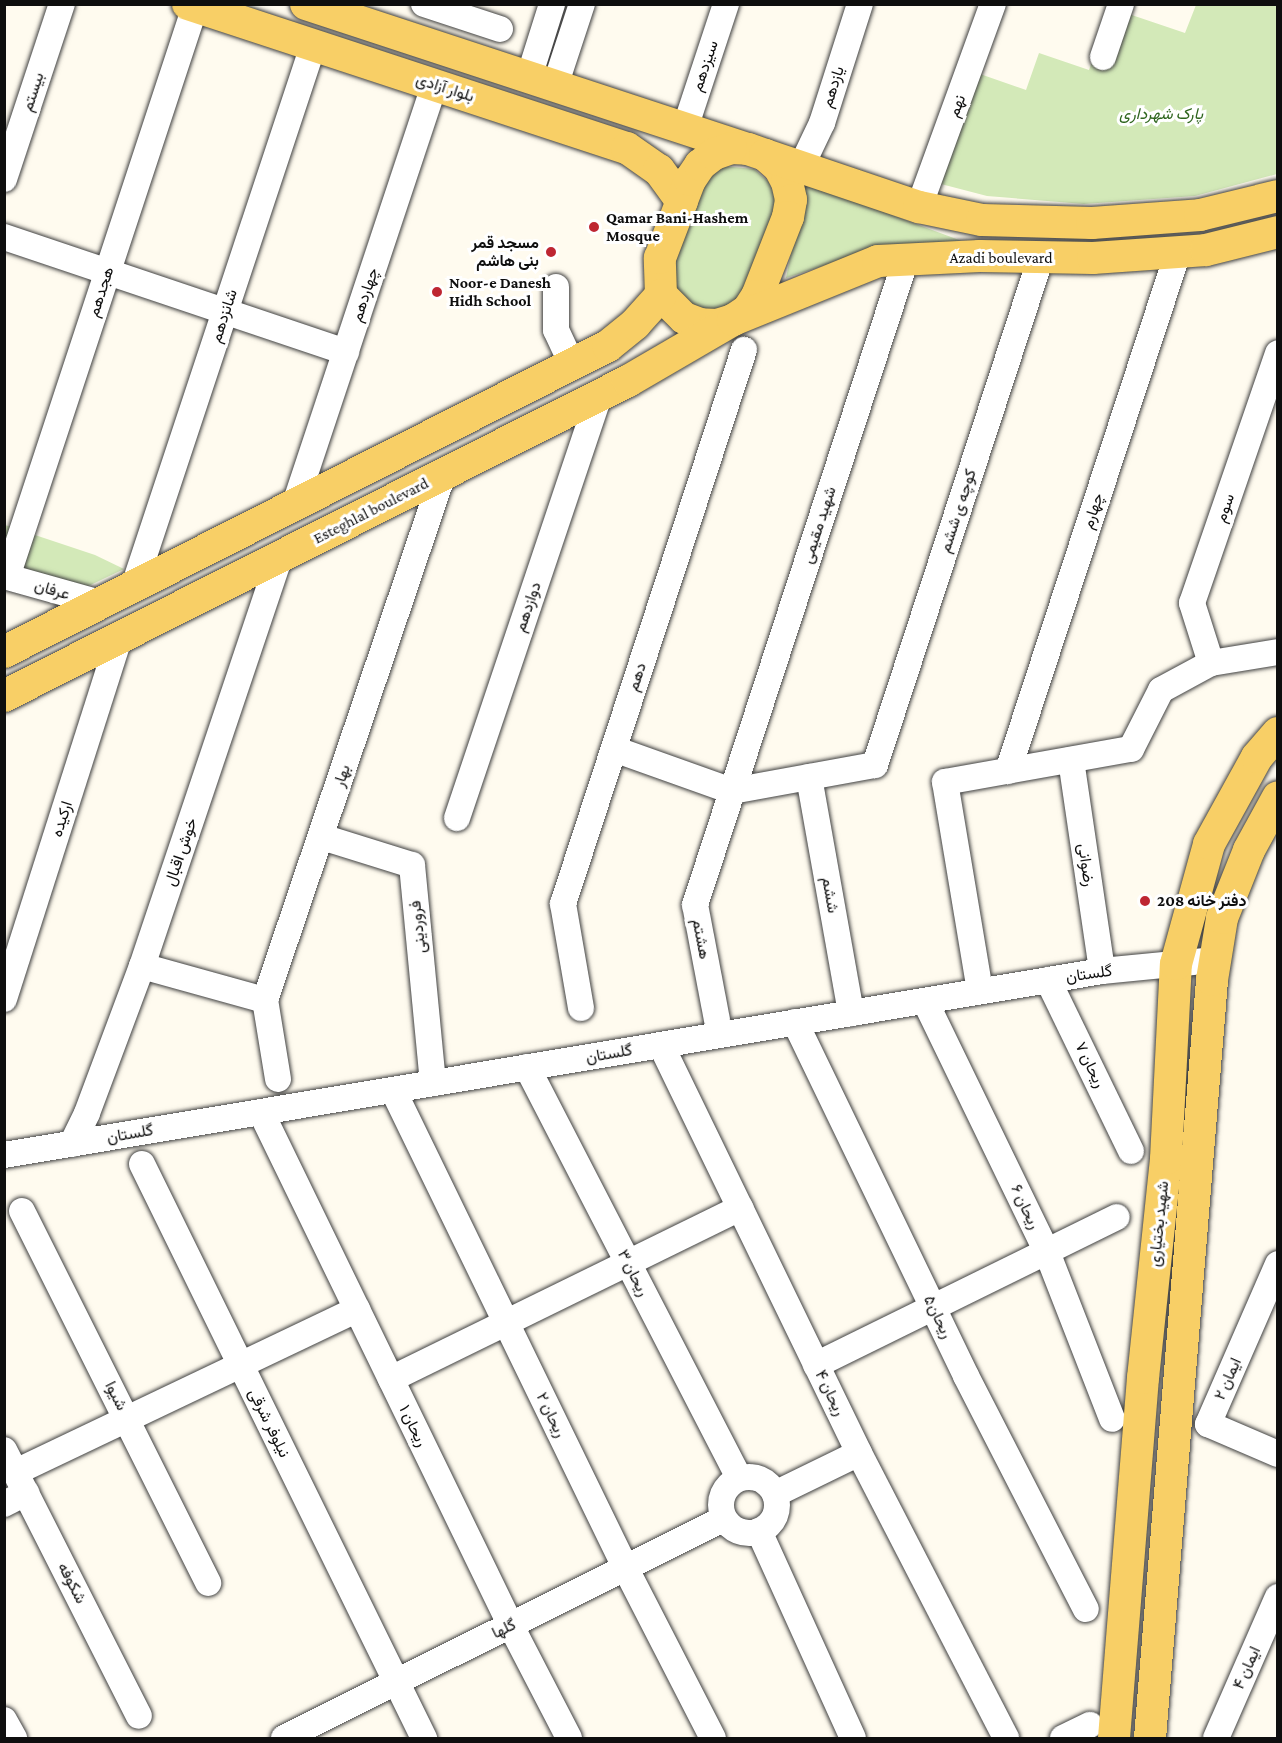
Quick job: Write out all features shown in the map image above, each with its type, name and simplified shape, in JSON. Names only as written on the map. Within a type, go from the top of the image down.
[{"type":"main road","name":"بلوار آزادی","points":[[192,6],[627,148],[659,170],[682,202]]},
{"type":"main road","points":[[321,7],[919,207],[982,220],[1092,223],[1200,214],[1278,196]]},
{"type":"main road","points":[[4,652],[608,346],[635,324],[661,295],[660,258],[682,202],[700,165],[714,154],[731,148],[757,152],[779,167],[787,182],[790,200],[788,218],[758,296],[747,310],[734,320],[717,325],[700,324],[684,318],[661,295]]},
{"type":"main road","name":"Azadi boulevard","points":[[734,320],[878,261],[980,256],[1093,258],[1206,250],[1278,232]]},
{"type":"main road","name":"Esteghlal boulevard","points":[[4,696],[598,395],[734,320]]},
{"type":"main road","points":[[100,603],[119,638]]},
{"type":"main road","name":"شهید بختیاری","points":[[1102,1732],[1121,1647],[1144,1366],[1166,1159],[1176,964],[1209,844],[1257,758],[1278,733]]},
{"type":"main road","name":"شهید بختیاری","points":[[1150,1738],[1215,960],[1222,918],[1249,850],[1278,797]]},
{"type":"main road","points":[[1121,1647],[1156,1647]]},
{"type":"street","name":"بیستم","points":[[4,179],[62,4]]},
{"type":"street","points":[[424,4],[461,10],[500,29]]},
{"type":"street","points":[[542,81],[552,4]]},
{"type":"street","points":[[542,81],[582,4]]},
{"type":"street","name":"سیزدهم","points":[[685,128],[726,4]]},
{"type":"street","name":"یازدهم","points":[[801,167],[822,123],[860,4]]},
{"type":"street","name":"نهم","points":[[919,207],[993,4]]},
{"type":"street","points":[[1103,57],[1121,4]]},
{"type":"street","name":"هجدهم","points":[[6,577],[108,271],[192,6]]},
{"type":"street","points":[[448,51],[461,10]]},
{"type":"street","name":"شانزدهم","points":[[135,586],[313,45]]},
{"type":"street","name":"چهاردهم","points":[[295,504],[434,85]]},
{"type":"street","points":[[4,237],[346,352]]},
{"type":"street","name":"چهارم","points":[[1008,771],[1178,252]]},
{"type":"street","name":"کوچه ی ششم","points":[[809,777],[875,765],[1041,257]]},
{"type":"street","name":"شهید مقیمی","points":[[732,791],[906,259]]},
{"type":"street","points":[[556,287],[556,330],[572,364]]},
{"type":"street","name":"دهم","points":[[580,1008],[563,904],[744,350]]},
{"type":"street","name":"سوم","points":[[1211,663],[1192,603],[1278,353]]},
{"type":"street","name":"دوازدهم","points":[[457,818],[598,395]]},
{"type":"street","name":"بهار","points":[[278,1079],[265,1000],[443,474]]},
{"type":"street","name":"خوش اقبال","points":[[72,1144],[87,1113],[142,966],[280,557]]},
{"type":"street","name":"عرفان","points":[[6,577],[100,603]]},
{"type":"street","name":"ارکیده","points":[[4,999],[119,638]]},
{"type":"street","points":[[980,991],[945,783],[1131,749],[1161,690],[1211,663],[1278,652]]},
{"type":"street","points":[[614,749],[732,791],[809,777]]},
{"type":"street","name":"رضوانی","points":[[1071,760],[1102,971]]},
{"type":"street","name":"ششم","points":[[809,777],[851,1013]]},
{"type":"street","name":"هشتم","points":[[717,1020],[694,905],[732,791]]},
{"type":"street","name":"فروردینی","points":[[322,837],[412,866],[433,1083]]},
{"type":"street","name":"گلستان","points":[[4,1155],[1102,971],[1215,960]]},
{"type":"street","points":[[142,966],[265,1000]]},
{"type":"street","name":"ریحان ۷","points":[[1048,980],[1131,1151]]},
{"type":"street","name":"ریحان ۶","points":[[925,1000],[1047,1252],[1112,1419]]},
{"type":"street","name":"ریحان۵","points":[[795,1022],[933,1308],[1086,1610]]},
{"type":"street","name":"ریحان ۴","points":[[661,1045],[859,1454],[1006,1738]]},
{"type":"street","name":"ریحان ۳","points":[[527,1067],[739,1478]]},
{"type":"street","name":"ریحان ۲","points":[[393,1090],[626,1569],[712,1738]]},
{"type":"street","name":"ریحان ۱","points":[[261,1112],[511,1626],[568,1738]]},
{"type":"street","name":"نیلوفر شرقی","points":[[142,1164],[424,1738]]},
{"type":"street","points":[[391,1379],[740,1208]]},
{"type":"street","name":"شیوا","points":[[22,1211],[208,1583]]},
{"type":"street","points":[[816,1365],[1117,1217]]},
{"type":"street","name":"ایمان ۲","points":[[1278,1264],[1208,1424],[1278,1454]]},
{"type":"street","points":[[16,1490],[127,1419],[357,1309]]},
{"type":"street","name":"شکوفه","points":[[4,1450],[16,1490],[139,1716]]},
{"type":"street","points":[[775,1494],[859,1454]]},
{"type":"street","points":[[756,1477],[771,1487],[775,1494],[777,1503],[773,1520],[759,1531],[752,1533],[736,1530],[724,1519],[720,1503],[722,1495],[726,1488],[739,1478],[756,1477]]},
{"type":"street","name":"گلها","points":[[287,1738],[724,1519]]},
{"type":"street","points":[[759,1531],[853,1738]]},
{"type":"street","name":"ایمان ۴","points":[[1216,1738],[1278,1596]]},
{"type":"street","points":[[4,1720],[14,1738]]},
{"type":"street","points":[[1063,1738],[1102,1732]]},
{"type":"green space","name":"پارک شهرداری","points":[[1196,5],[1277,5],[1277,174],[1195,196],[1084,204],[987,196],[941,184],[980,74],[1026,90],[1039,53],[1089,70],[1111,8],[1185,33]]},
{"type":"green space","points":[[722,166],[754,169],[769,182],[776,202],[758,263],[745,291],[731,306],[709,314],[687,305],[669,287],[671,261],[701,182]]},
{"type":"green space","points":[[800,183],[978,247],[881,247],[786,278],[795,233]]},
{"type":"green space","points":[[5,525],[95,555],[124,569],[78,591],[5,566]]},
{"type":"place","name":"Qamar Bani-Hashem Mosque","points":[[594,227]]},
{"type":"place","name":"مسجد قمر بنی هاشم","points":[[551,252]]},
{"type":"place","name":"Noor-e Danesh Hidh School","points":[[437,292]]},
{"type":"place","name":"دفتر خانه 208","points":[[1145,901]]}]
